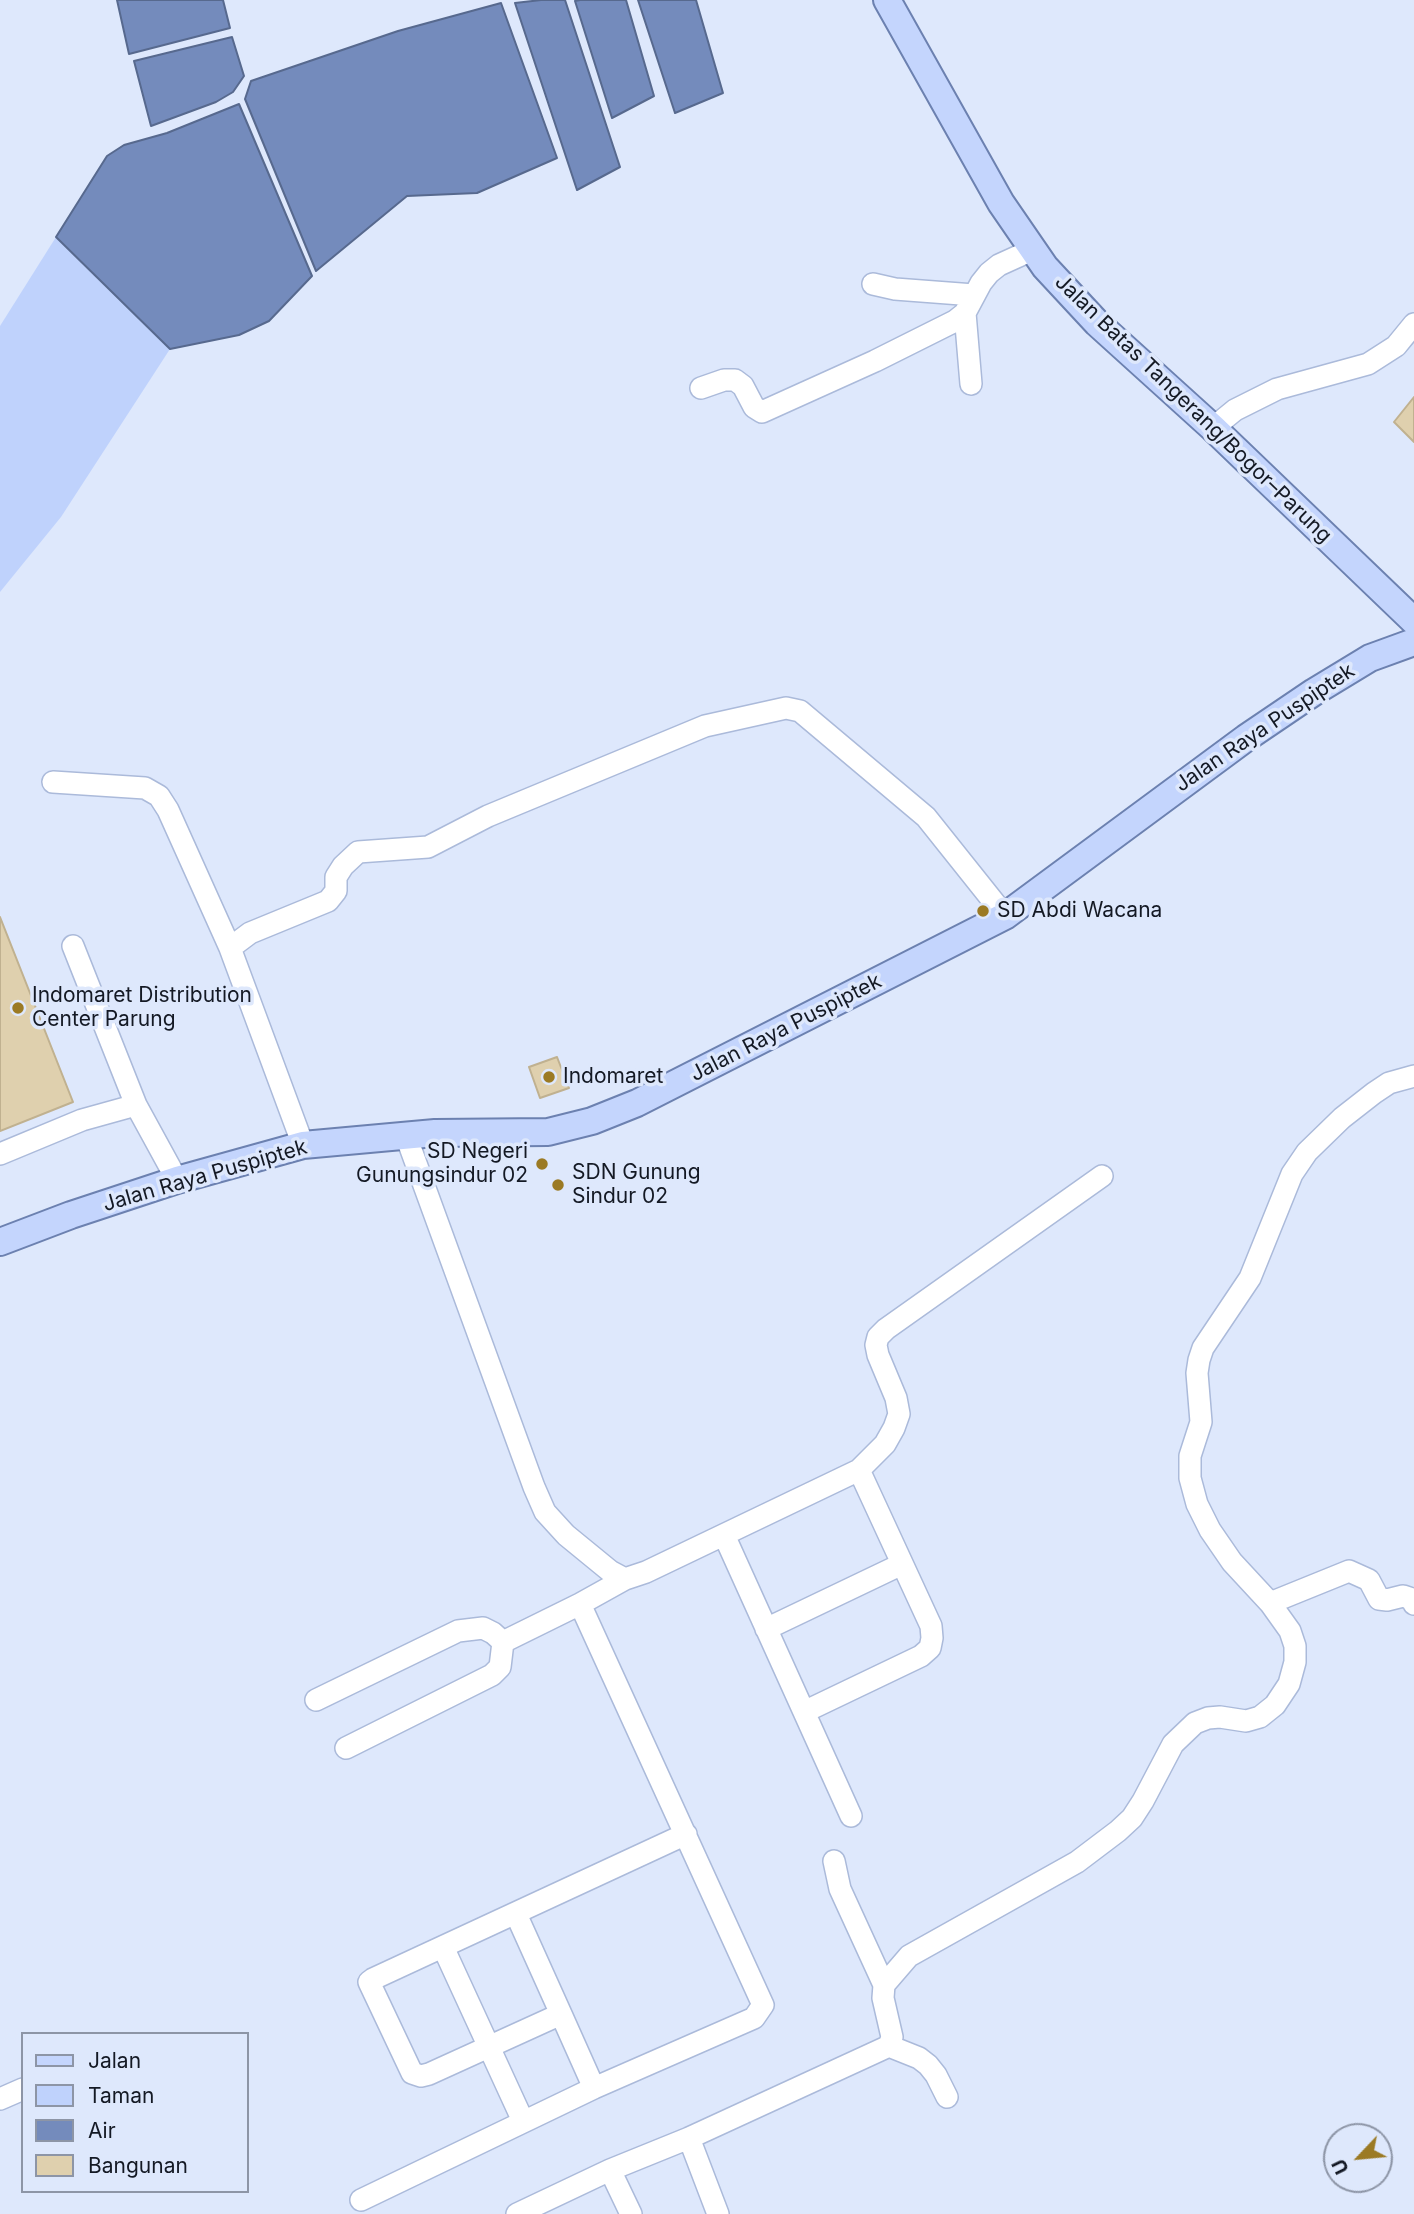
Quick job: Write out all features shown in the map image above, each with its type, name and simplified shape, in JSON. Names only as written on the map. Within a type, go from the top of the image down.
[{"type":"main road","name":"Jalan Batas Tangerang/Bogor–Parung","points":[[887,0],[1000,203],[1032,250],[1070,296],[1213,428],[1414,621]]},
{"type":"main road","name":"Jalan Raya Puspiptek","points":[[0,1242],[177,1180],[303,1145],[435,1132],[548,1132],[592,1121],[637,1103],[1005,916],[1246,738],[1314,692],[1370,658],[1414,642]]},
{"type":"street","points":[[701,388],[724,380],[735,380],[743,386],[754,407],[762,412],[955,321],[970,304],[989,273],[999,265],[1032,250]]},
{"type":"street","points":[[873,284],[970,304]]},
{"type":"street","points":[[970,304],[971,384]]},
{"type":"street","points":[[1213,428],[1235,410],[1277,389],[1368,364],[1396,346],[1414,324]]},
{"type":"street","points":[[230,948],[250,933],[328,901],[336,891],[337,877],[343,866],[358,852],[428,847],[488,816],[705,726],[786,708],[800,711],[926,817],[1005,916]]},
{"type":"street","points":[[53,782],[145,788],[159,796],[168,810],[230,948],[303,1145]]},
{"type":"street","points":[[73,946],[136,1105],[177,1180]]},
{"type":"street","points":[[884,1985],[909,1956],[1077,1862],[1118,1831],[1132,1818],[1143,1801],[1173,1744],[1195,1723],[1208,1718],[1246,1721],[1261,1717],[1275,1705],[1289,1684],[1295,1662],[1295,1646],[1290,1631],[1270,1603],[1232,1562],[1210,1530],[1197,1504],[1190,1478],[1190,1455],[1201,1422],[1197,1373],[1199,1360],[1203,1348],[1251,1278],[1292,1174],[1307,1152],[1342,1118],[1374,1093],[1389,1083],[1414,1076]]},
{"type":"street","points":[[0,1154],[82,1120],[136,1105]]},
{"type":"street","points":[[406,1136],[545,1512],[566,1535],[610,1571],[625,1579]]},
{"type":"street","points":[[503,1642],[625,1579],[859,1470],[885,1444],[899,1414],[896,1398],[878,1355],[878,1337],[1102,1176]]},
{"type":"street","points":[[804,1712],[921,1656],[930,1648],[931,1626],[859,1470]]},
{"type":"street","points":[[724,1535],[851,1816]]},
{"type":"street","points":[[766,1629],[902,1564]]},
{"type":"street","points":[[1270,1603],[1349,1571],[1369,1580],[1379,1599],[1403,1596],[1412,1599],[1414,1604]]},
{"type":"street","points":[[361,2200],[594,2088],[754,2018],[763,2005],[580,1604]]},
{"type":"street","points":[[316,1700],[458,1631],[483,1628],[503,1642]]},
{"type":"street","points":[[346,1748],[492,1675],[500,1667],[503,1642]]},
{"type":"street","points":[[561,2014],[421,2076],[412,2073],[369,1982],[686,1834]]},
{"type":"street","points":[[834,1861],[840,1889],[884,1985],[883,1998],[892,2037],[890,2046]]},
{"type":"street","points":[[516,1914],[594,2088]]},
{"type":"street","points":[[443,1947],[523,2121]]},
{"type":"street","points":[[516,2214],[890,2046],[919,2058],[928,2065],[947,2097]]},
{"type":"street","points":[[0,2099],[21,2090]]},
{"type":"street","points":[[689,2138],[718,2214]]},
{"type":"street","points":[[610,2170],[631,2214]]},
{"type":"green space","points":[[56,237],[170,349],[61,517],[0,592],[0,326]]},
{"type":"water","points":[[117,0],[223,0],[230,28],[129,54]]},
{"type":"water","points":[[565,0],[620,167],[577,190],[515,3]]},
{"type":"water","points":[[626,0],[654,96],[612,118],[575,1]]},
{"type":"water","points":[[638,0],[696,0],[723,93],[675,113]]},
{"type":"water","points":[[501,3],[557,158],[477,193],[407,196],[316,271],[245,99],[251,81],[398,31]]},
{"type":"water","points":[[232,37],[244,76],[233,92],[216,102],[151,126],[134,61]]},
{"type":"water","points":[[239,104],[312,276],[269,321],[239,335],[170,349],[56,237],[107,156],[124,145],[167,133]]},
{"type":"building","points":[[1414,397],[1414,442],[1394,422]]},
{"type":"building","name":"Indomaret Distribution Center Parung","points":[[0,917],[73,1102],[0,1131]]},
{"type":"building","name":"Indomaret","points":[[557,1057],[569,1088],[540,1098],[529,1067]]},
{"type":"place","name":"SD Abdi Wacana","points":[[983,911]]},
{"type":"place","name":"Indomaret Distribution Center Parung","points":[[18,1008]]},
{"type":"place","name":"Indomaret","points":[[549,1077]]},
{"type":"place","name":"SD Negeri Gunungsindur 02","points":[[542,1164]]},
{"type":"place","name":"SDN Gunung Sindur 02","points":[[558,1185]]}]
